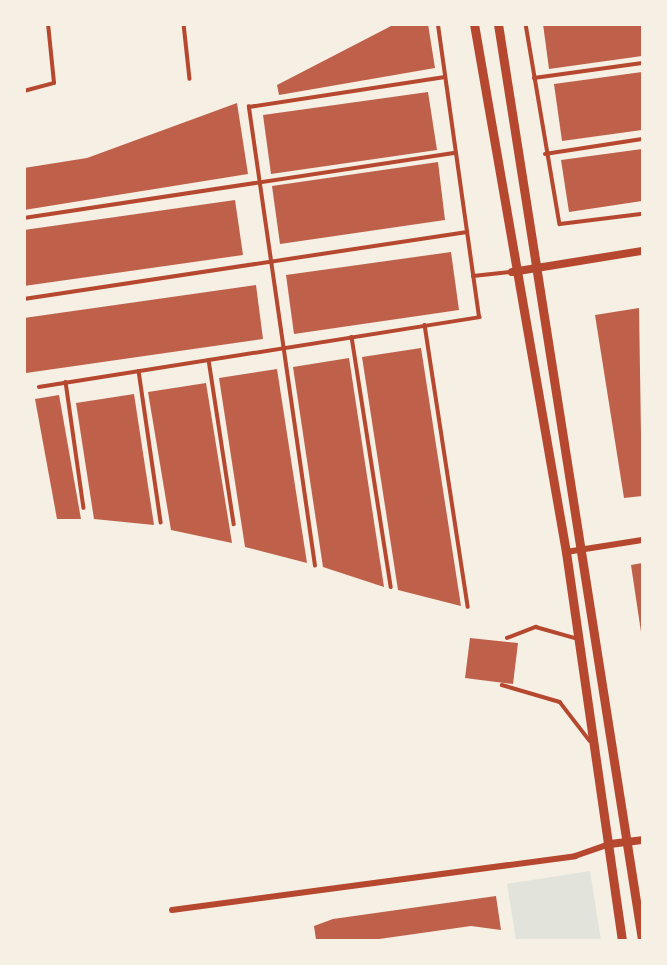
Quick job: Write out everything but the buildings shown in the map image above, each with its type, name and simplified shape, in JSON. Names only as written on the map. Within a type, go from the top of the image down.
[{"type":"main road","points":[[474,24],[512,272],[566,552],[622,940]]},
{"type":"main road","points":[[498,24],[629,842],[642,939]]},
{"type":"street","points":[[512,272],[642,250]]},
{"type":"street","points":[[566,552],[642,540]]},
{"type":"street","points":[[172,910],[575,856],[610,844],[642,840]]},
{"type":"lane","points":[[24,91],[54,83],[48,24]]},
{"type":"lane","points":[[184,24],[190,79]]},
{"type":"lane","points":[[39,387],[479,317],[438,24]]},
{"type":"lane","points":[[526,24],[545,154],[560,224],[642,214]]},
{"type":"lane","points":[[534,78],[642,63]]},
{"type":"lane","points":[[315,566],[249,107],[445,77]]},
{"type":"lane","points":[[545,154],[642,139]]},
{"type":"lane","points":[[24,218],[456,153]]},
{"type":"lane","points":[[24,299],[467,232]]},
{"type":"lane","points":[[473,276],[512,272]]},
{"type":"lane","points":[[425,325],[468,607]]},
{"type":"lane","points":[[352,337],[391,587]]},
{"type":"lane","points":[[208,360],[234,524]]},
{"type":"lane","points":[[139,371],[161,522]]},
{"type":"lane","points":[[66,382],[84,508]]},
{"type":"lane","points":[[507,638],[536,627],[579,639]]},
{"type":"lane","points":[[502,685],[560,702],[595,749]]},
{"type":"shaded area","points":[[590,871],[601,940],[516,940],[507,884]]}]
